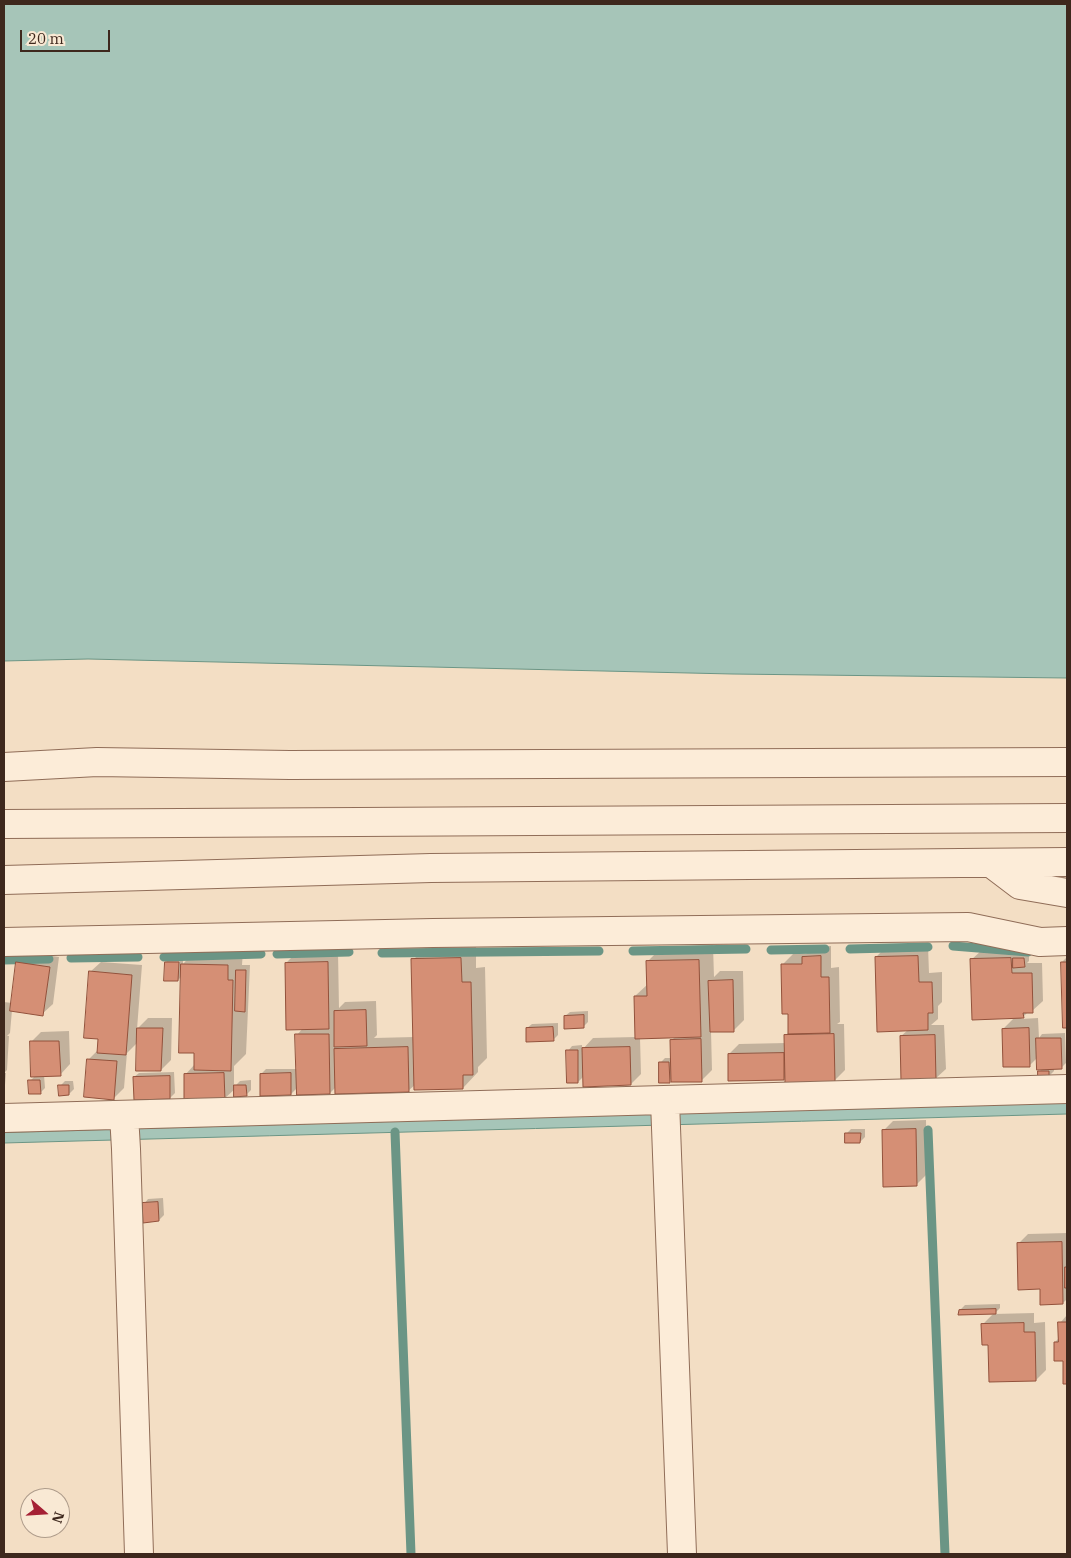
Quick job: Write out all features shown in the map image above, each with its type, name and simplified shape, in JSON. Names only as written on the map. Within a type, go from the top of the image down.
[{"type":"street","points":[[4,767],[98,762],[300,765],[1067,762]]},
{"type":"street","points":[[4,824],[1067,818]]},
{"type":"street","points":[[4,880],[431,868],[1067,862]]},
{"type":"street","points":[[991,863],[1020,886],[1067,893]]},
{"type":"street","points":[[4,942],[433,932],[968,927],[1040,942],[1067,941]]},
{"type":"street","points":[[4,1118],[125,1130],[665,1112],[1067,1089]]},
{"type":"street","points":[[665,1112],[682,1554]]},
{"type":"street","points":[[125,1130],[139,1554]]},
{"type":"shaded area","points":[[4,4],[1067,4],[1067,678],[732,674],[88,659],[4,661]]},
{"type":"shaded area","points":[[1067,1102],[1067,1114],[4,1143],[4,1133]]},
{"type":"building","points":[[821,956],[821,977],[829,977],[830,1033],[788,1034],[788,1014],[782,1014],[781,964],[802,964],[802,957]]},
{"type":"building","points":[[918,956],[919,982],[932,982],[933,1013],[928,1013],[928,1030],[877,1032],[875,957]]},
{"type":"building","points":[[461,958],[462,982],[471,982],[473,1075],[463,1075],[463,1089],[414,1090],[411,959]]},
{"type":"building","points":[[1011,958],[1012,973],[1032,973],[1033,1013],[1023,1013],[1024,1018],[972,1020],[970,959]]},
{"type":"building","points":[[1013,958],[1024,958],[1025,967],[1013,968]]},
{"type":"building","points":[[699,960],[701,1037],[635,1039],[634,996],[647,996],[646,961]]},
{"type":"building","points":[[16,962],[50,967],[43,1016],[10,1011]]},
{"type":"building","points":[[165,962],[179,962],[178,981],[164,981]]},
{"type":"building","points":[[328,962],[329,1029],[286,1030],[285,963]]},
{"type":"building","points":[[1061,962],[1067,962],[1067,1028],[1063,1028]]},
{"type":"building","points":[[181,964],[228,965],[228,980],[233,980],[231,1071],[194,1070],[194,1053],[179,1053]]},
{"type":"building","points":[[236,970],[246,970],[245,1012],[235,1011]]},
{"type":"building","points":[[89,971],[132,975],[126,1055],[97,1053],[98,1039],[84,1038]]},
{"type":"building","points":[[733,980],[734,1032],[710,1032],[708,981]]},
{"type":"building","points":[[366,1010],[367,1046],[334,1047],[334,1011]]},
{"type":"building","points":[[584,1015],[584,1028],[564,1029],[564,1016]]},
{"type":"building","points":[[553,1027],[554,1041],[526,1042],[526,1028]]},
{"type":"building","points":[[137,1028],[163,1028],[161,1071],[136,1071]]},
{"type":"building","points":[[1029,1028],[1030,1067],[1003,1067],[1002,1029]]},
{"type":"building","points":[[295,1034],[329,1034],[330,1094],[297,1095]]},
{"type":"building","points":[[834,1034],[835,1082],[785,1083],[784,1035]]},
{"type":"building","points":[[935,1035],[936,1080],[901,1081],[900,1036]]},
{"type":"building","points":[[1036,1038],[1061,1038],[1062,1069],[1037,1070]]},
{"type":"building","points":[[701,1039],[702,1082],[671,1082],[670,1040]]},
{"type":"building","points":[[30,1041],[59,1041],[61,1076],[31,1077]]},
{"type":"building","points":[[408,1047],[409,1092],[335,1094],[334,1049]]},
{"type":"building","points":[[630,1047],[631,1085],[583,1087],[582,1048]]},
{"type":"building","points":[[566,1050],[578,1050],[578,1083],[567,1083]]},
{"type":"building","points":[[784,1053],[784,1080],[728,1081],[728,1054]]},
{"type":"building","points":[[87,1059],[117,1061],[114,1100],[84,1097]]},
{"type":"building","points":[[659,1062],[669,1062],[670,1083],[659,1083]]},
{"type":"building","points":[[1038,1071],[1049,1071],[1049,1077],[1038,1078]]},
{"type":"building","points":[[224,1073],[225,1100],[184,1101],[184,1074]]},
{"type":"building","points":[[291,1073],[291,1095],[260,1096],[260,1074]]},
{"type":"building","points":[[170,1076],[170,1099],[134,1100],[133,1077]]},
{"type":"building","points":[[28,1080],[40,1080],[41,1094],[29,1094]]},
{"type":"building","points":[[58,1085],[69,1085],[69,1095],[59,1096]]},
{"type":"building","points":[[234,1085],[246,1085],[247,1096],[234,1097]]},
{"type":"building","points":[[916,1129],[917,1186],[883,1187],[882,1130]]},
{"type":"building","points":[[845,1133],[861,1133],[860,1143],[845,1143]]},
{"type":"building","points":[[158,1202],[159,1221],[143,1223],[142,1203]]},
{"type":"building","points":[[1062,1242],[1063,1304],[1040,1305],[1040,1289],[1018,1290],[1017,1243]]},
{"type":"building","points":[[1065,1267],[1067,1267],[1067,1288],[1065,1288]]},
{"type":"building","points":[[996,1309],[996,1314],[958,1315],[959,1310]]},
{"type":"building","points":[[1058,1322],[1067,1322],[1067,1384],[1063,1384],[1063,1361],[1054,1361],[1054,1342],[1058,1342]]},
{"type":"building","points":[[1024,1323],[1024,1332],[1035,1332],[1036,1381],[989,1382],[988,1345],[982,1345],[981,1324]]},
{"type":"waterway","points":[[953,946],[1028,952]]},
{"type":"waterway","points":[[850,949],[928,947]]},
{"type":"waterway","points":[[633,951],[746,949]]},
{"type":"waterway","points":[[771,950],[825,949]]},
{"type":"waterway","points":[[382,953],[599,951]]},
{"type":"waterway","points":[[277,954],[349,952]]},
{"type":"waterway","points":[[164,957],[261,954]]},
{"type":"waterway","points":[[71,958],[138,957]]},
{"type":"waterway","points":[[4,960],[49,959]]},
{"type":"waterway","points":[[928,1130],[945,1554]]},
{"type":"waterway","points":[[395,1132],[411,1554]]}]
